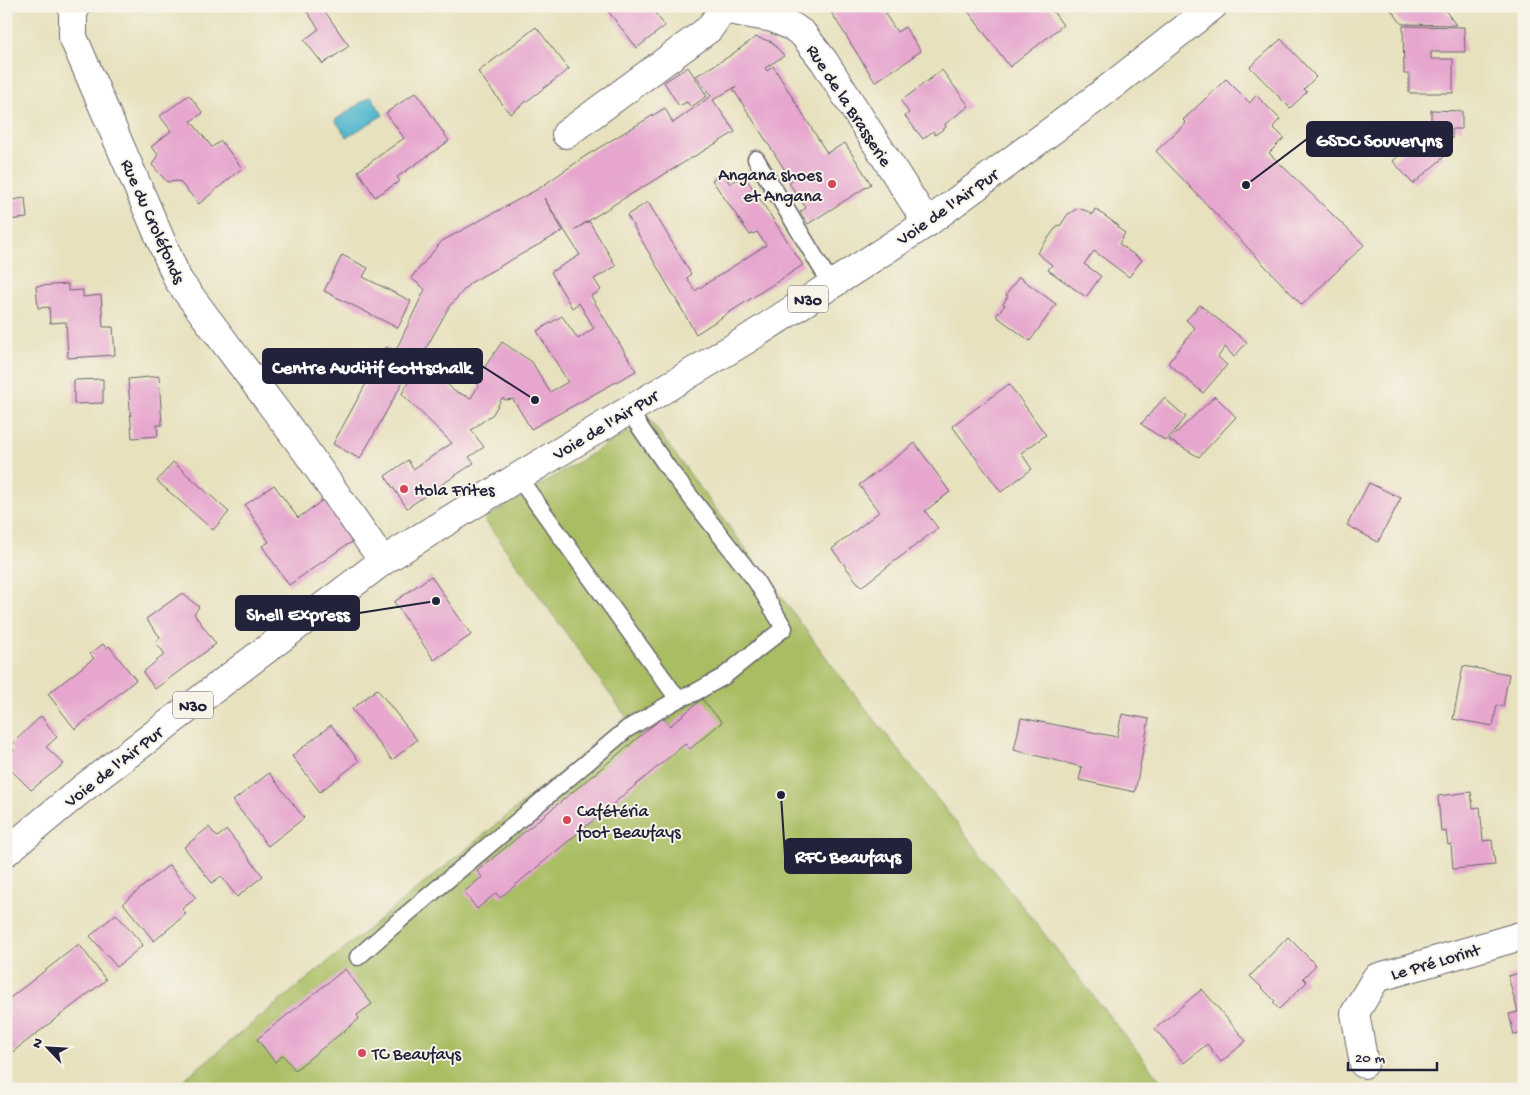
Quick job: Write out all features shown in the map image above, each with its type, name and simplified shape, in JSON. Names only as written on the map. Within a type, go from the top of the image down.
[{"type":"main road","name":"Rue du Croléfonds","points":[[76,6],[73,37],[178,280],[303,447],[383,561]]},
{"type":"main road","name":"Voie de l'Air Pur","points":[[6,852],[82,789],[383,561],[628,410],[746,340],[927,222],[1100,95],[1213,6]]},
{"type":"main road","name":"Rue de la Brasserie","points":[[566,134],[709,29],[722,7],[772,18],[793,27],[803,34],[824,62],[927,222]]},
{"type":"main road","name":"Le Pré Lorint","points":[[1364,1064],[1355,1012],[1376,978],[1524,935]]},
{"type":"lane","points":[[756,159],[831,284]]},
{"type":"lane","points":[[358,958],[409,912],[627,730],[678,699],[724,677],[784,628],[756,582],[668,468],[628,410]]},
{"type":"lane","points":[[518,477],[678,699]]},
{"type":"green space","points":[[649,419],[840,676],[1167,1089],[172,1089],[627,718],[484,519]]},
{"type":"water","points":[[371,96],[383,115],[347,137],[335,120]]},
{"type":"building","points":[[303,6],[321,6],[349,46],[323,64],[304,40],[319,29]]},
{"type":"building","points":[[604,6],[650,6],[665,26],[637,48]]},
{"type":"building","points":[[840,6],[885,6],[889,11],[885,14],[897,32],[905,27],[921,51],[875,82],[831,12]]},
{"type":"building","points":[[964,6],[1049,6],[1063,25],[1010,67]]},
{"type":"building","points":[[1388,6],[1442,6],[1456,25],[1402,24]]},
{"type":"building","points":[[1403,26],[1464,27],[1465,52],[1431,52],[1431,59],[1453,59],[1453,93],[1409,93],[1409,74],[1404,74]]},
{"type":"building","points":[[536,27],[569,69],[510,114],[478,72]]},
{"type":"building","points":[[756,37],[772,42],[784,56],[765,68],[767,71],[773,66],[827,153],[845,143],[871,184],[808,224],[800,212],[806,208],[789,183],[792,181],[733,89],[737,86],[713,100],[735,132],[574,230],[589,221],[616,266],[594,279],[601,290],[591,296],[636,371],[531,429],[513,399],[506,400],[502,398],[493,414],[471,430],[484,447],[469,457],[474,463],[407,508],[385,476],[408,460],[413,469],[452,443],[402,394],[418,363],[396,350],[425,289],[411,278],[442,241],[538,189],[587,155],[665,108],[673,123],[711,96],[696,76],[728,57]],"holes":[[[544,198],[580,255],[551,272],[572,308],[579,303],[594,328],[578,339],[562,316],[537,331],[568,382],[550,392],[532,362],[502,342],[475,381],[479,385],[471,398],[454,391],[420,359],[449,307],[470,283],[563,231]]]},
{"type":"building","points":[[1281,39],[1316,77],[1304,89],[1307,92],[1290,108],[1250,67]]},
{"type":"building","points":[[688,67],[707,96],[691,107],[687,102],[679,106],[664,82]]},
{"type":"building","points":[[942,70],[969,106],[945,124],[946,127],[935,135],[933,131],[923,139],[905,116],[909,113],[901,101]]},
{"type":"building","points":[[1226,79],[1250,103],[1256,95],[1280,119],[1273,127],[1284,138],[1269,153],[1364,245],[1302,305],[1156,151],[1186,123],[1183,120]]},
{"type":"building","points":[[416,92],[449,141],[397,177],[400,181],[375,197],[358,171],[404,138],[386,113]]},
{"type":"building","points":[[189,95],[203,113],[191,121],[212,147],[221,141],[242,168],[199,204],[179,181],[167,182],[152,165],[158,154],[151,147],[171,131],[160,116]]},
{"type":"building","points":[[1431,110],[1462,111],[1462,129],[1452,129],[1452,139],[1431,139]]},
{"type":"building","points":[[1423,134],[1444,157],[1413,184],[1393,161]]},
{"type":"building","points":[[723,173],[730,184],[744,175],[803,265],[696,334],[627,215],[648,202],[691,274],[687,278],[695,291],[766,245],[757,232],[750,235],[712,180]]},
{"type":"building","points":[[25,198],[27,218],[8,220],[11,248],[6,248],[6,201]]},
{"type":"building","points":[[1078,208],[1092,215],[1095,209],[1119,226],[1118,228],[1125,233],[1119,244],[1142,260],[1129,277],[1094,251],[1084,264],[1101,276],[1086,297],[1048,270],[1052,265],[1037,253],[1068,214]]},
{"type":"building","points":[[342,255],[368,268],[363,277],[411,301],[398,328],[324,291]]},
{"type":"building","points":[[1019,277],[1056,304],[1030,341],[996,316],[1005,305],[1003,304],[1008,296],[1006,295]]},
{"type":"building","points":[[68,284],[68,291],[83,290],[83,297],[101,295],[103,327],[113,327],[115,355],[68,358],[66,322],[50,323],[49,307],[38,308],[36,286]]},
{"type":"building","points":[[1200,305],[1247,342],[1234,357],[1225,347],[1218,357],[1227,365],[1203,393],[1168,363],[1195,328],[1186,320]]},
{"type":"building","points":[[386,347],[414,362],[360,459],[333,444]]},
{"type":"building","points":[[159,376],[162,425],[157,425],[158,436],[132,438],[128,379]]},
{"type":"building","points":[[103,379],[103,403],[74,404],[74,380]]},
{"type":"building","points":[[1009,384],[1046,435],[1021,453],[1032,469],[1001,492],[952,426]]},
{"type":"building","points":[[1215,396],[1236,417],[1199,457],[1169,440]]},
{"type":"building","points":[[1164,398],[1186,417],[1166,441],[1141,424]]},
{"type":"building","points":[[915,443],[950,492],[925,511],[938,528],[861,587],[832,549],[879,512],[859,485]]},
{"type":"building","points":[[173,462],[229,512],[213,530],[157,481]]},
{"type":"building","points":[[1369,483],[1401,498],[1378,542],[1347,525]]},
{"type":"building","points":[[274,485],[298,518],[327,497],[356,540],[289,585],[262,546],[269,542],[245,505]]},
{"type":"building","points":[[431,576],[471,635],[434,660],[394,602]]},
{"type":"building","points":[[182,593],[199,607],[194,614],[216,644],[155,689],[143,672],[165,654],[156,643],[160,637],[146,619]]},
{"type":"building","points":[[103,644],[106,648],[109,646],[136,680],[75,729],[48,694],[94,658],[90,654]]},
{"type":"building","points":[[1463,666],[1509,674],[1503,706],[1497,705],[1493,726],[1453,719]]},
{"type":"building","points":[[377,689],[417,740],[392,760],[352,709]]},
{"type":"building","points":[[702,699],[722,722],[690,749],[685,744],[500,898],[496,893],[477,909],[464,892],[482,877],[477,871],[663,717],[670,726]]},
{"type":"building","points":[[1122,714],[1149,719],[1135,792],[1079,780],[1082,767],[1014,750],[1021,718],[1117,737]]},
{"type":"building","points":[[41,716],[57,737],[46,747],[64,764],[31,790],[6,765],[6,756],[14,750],[10,746]]},
{"type":"building","points":[[331,725],[359,761],[320,792],[292,756]]},
{"type":"building","points":[[269,773],[304,818],[268,846],[233,801]]},
{"type":"building","points":[[1471,792],[1473,808],[1480,807],[1483,841],[1492,840],[1495,865],[1453,869],[1451,844],[1448,845],[1446,831],[1441,832],[1438,796]]},
{"type":"building","points":[[209,827],[217,837],[227,830],[263,876],[237,897],[221,876],[212,883],[184,847]]},
{"type":"building","points":[[169,865],[196,898],[182,909],[186,914],[154,941],[123,903]]},
{"type":"building","points":[[116,914],[143,945],[117,967],[90,936]]},
{"type":"building","points":[[1288,937],[1316,965],[1303,978],[1307,982],[1279,1009],[1273,1003],[1275,1001],[1250,976]]},
{"type":"building","points":[[79,944],[106,980],[6,1057],[6,1001]]},
{"type":"building","points":[[345,969],[372,1004],[357,1015],[359,1019],[295,1070],[283,1055],[275,1062],[257,1039]]},
{"type":"building","points":[[1524,972],[1524,1033],[1514,1035],[1509,1014],[1518,1012],[1508,976]]},
{"type":"building","points":[[1202,989],[1246,1041],[1221,1062],[1207,1044],[1184,1063],[1155,1029]]},
{"type":"place","name":"Angana shoes et Angana","points":[[832,184]]},
{"type":"place","name":"GSDC Souveryns","points":[[1246,185]]},
{"type":"place","name":"Centre Auditif Gottschalk","points":[[535,400]]},
{"type":"place","name":"Hola Frites","points":[[404,489]]},
{"type":"place","name":"Shell Express","points":[[436,601]]},
{"type":"place","name":"RFC Beaufays","points":[[781,795]]},
{"type":"place","name":"Cafétéria foot Beaufays","points":[[567,820]]},
{"type":"place","name":"TC Beaufays","points":[[362,1053]]}]
